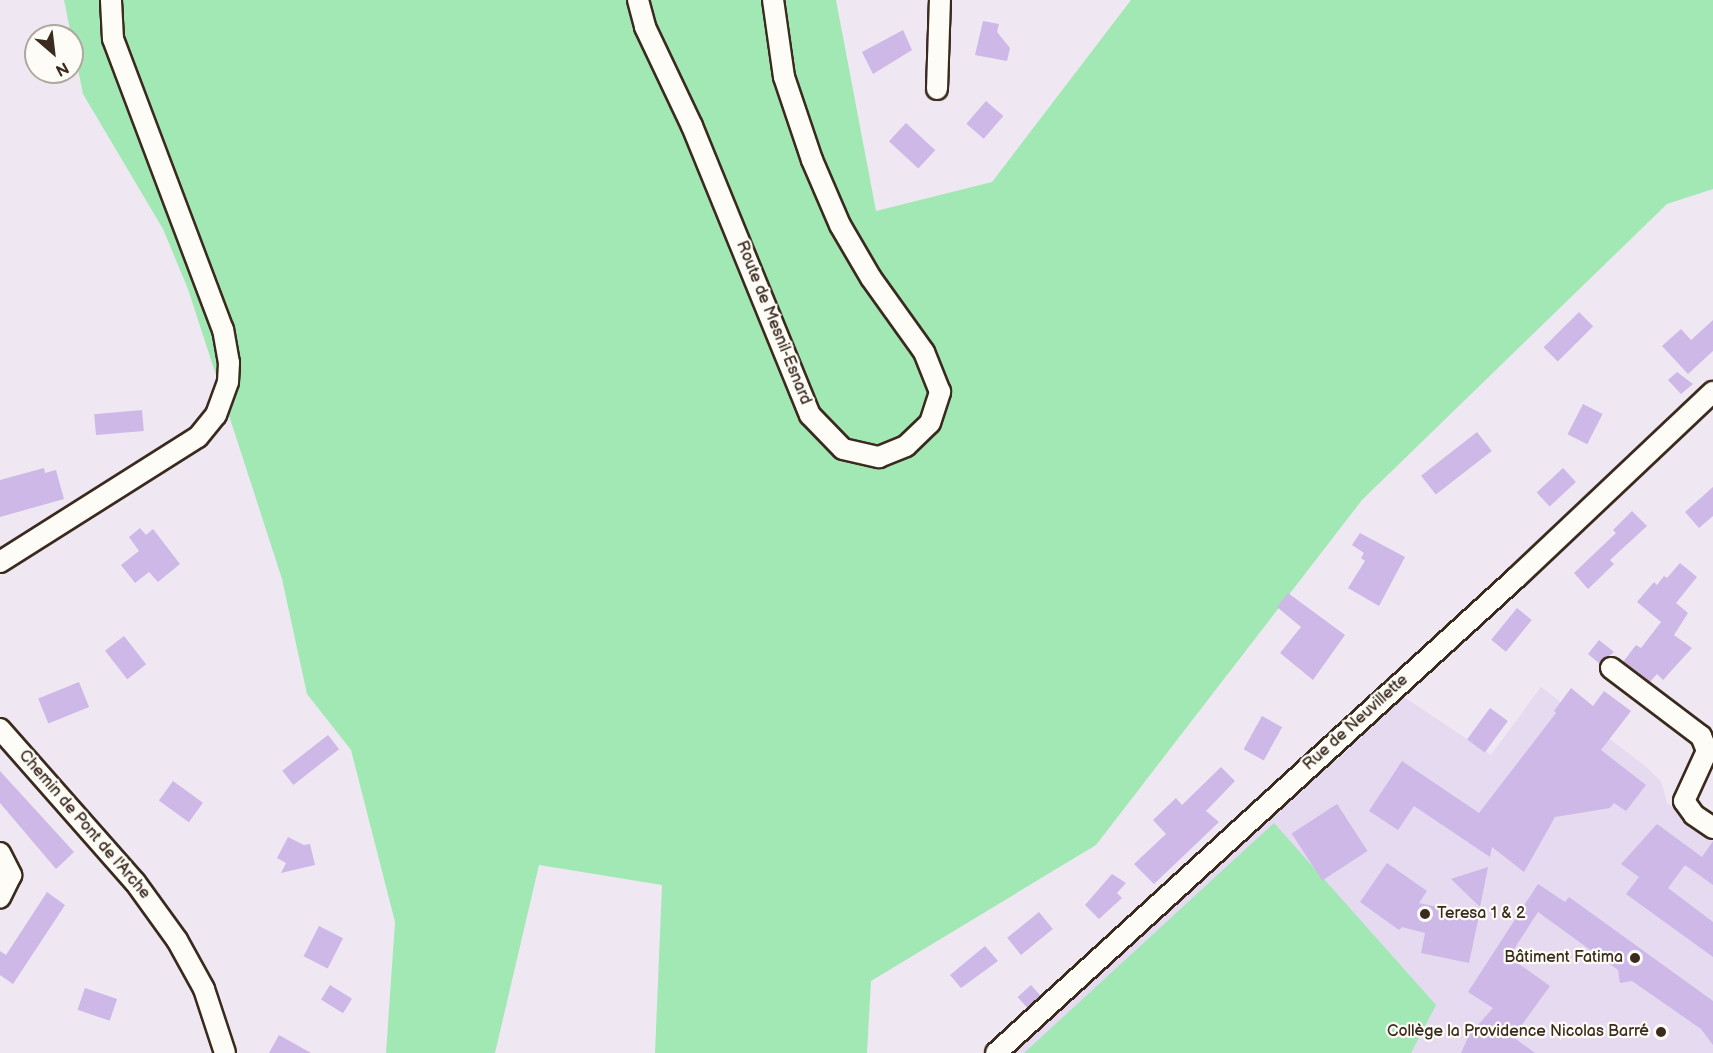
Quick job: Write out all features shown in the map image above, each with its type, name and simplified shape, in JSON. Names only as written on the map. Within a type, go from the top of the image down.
[{"type":"street","points":[[0,562],[198,437],[216,415],[228,382],[229,363],[223,330],[113,39],[111,0]]},
{"type":"street","name":"Route de Mesnil-Esnard","points":[[638,0],[645,27],[692,126],[810,415],[843,449],[879,458],[906,446],[930,423],[940,392],[924,352],[871,278],[840,225],[817,171],[784,77],[772,0]]},
{"type":"street","points":[[937,89],[940,0]]},
{"type":"street","name":"Rue de Neuvillette","points":[[996,1053],[1516,578],[1713,392]]},
{"type":"street","points":[[1611,668],[1701,736],[1707,751],[1684,801],[1694,815],[1713,828]]},
{"type":"street","name":"Chemin de Pont de l'Arche","points":[[0,729],[135,882],[177,940],[204,989],[225,1053]]},
{"type":"street","points":[[0,853],[11,875],[0,898]]},
{"type":"shaded area","points":[[1541,687],[1644,765],[1661,781],[1667,803],[1713,837],[1713,1053],[1010,1053],[1330,755],[1337,760],[1404,697],[1491,755]]},
{"type":"green space","points":[[64,0],[836,0],[876,211],[992,182],[1131,0],[1713,0],[1713,189],[1667,204],[1362,500],[1096,845],[871,981],[867,1053],[655,1053],[662,885],[539,865],[495,1053],[386,1053],[395,922],[351,750],[307,694],[282,579],[188,289],[163,229],[83,94],[81,84],[84,84],[84,24],[69,24]]},
{"type":"green space","points":[[1274,823],[1436,1005],[1411,1053],[1024,1053]]},
{"type":"building","points":[[983,21],[999,24],[997,32],[1010,48],[1007,61],[975,55]]},
{"type":"building","points":[[903,30],[912,50],[873,74],[862,52]]},
{"type":"building","points":[[986,101],[1003,116],[984,139],[966,124]]},
{"type":"building","points":[[906,123],[935,150],[918,169],[889,141]]},
{"type":"building","points":[[1579,312],[1593,326],[1558,361],[1544,347]]},
{"type":"building","points":[[1713,320],[1713,351],[1688,374],[1662,346],[1681,329],[1691,340]]},
{"type":"building","points":[[1677,372],[1693,384],[1681,394],[1668,380]]},
{"type":"building","points":[[1583,404],[1603,414],[1587,444],[1568,434]]},
{"type":"building","points":[[142,410],[144,431],[96,435],[94,414]]},
{"type":"building","points":[[1477,432],[1492,451],[1436,495],[1421,476]]},
{"type":"building","points":[[44,468],[45,473],[56,470],[64,499],[0,517],[0,480]]},
{"type":"building","points":[[1563,468],[1576,482],[1550,506],[1537,493]]},
{"type":"building","points":[[1713,487],[1713,516],[1699,528],[1685,512]]},
{"type":"building","points":[[1632,511],[1647,526],[1610,560],[1614,564],[1588,589],[1574,573],[1616,533],[1613,530]]},
{"type":"building","points":[[140,528],[146,535],[153,529],[180,564],[158,582],[149,572],[135,583],[121,565],[139,551],[129,537]]},
{"type":"building","points":[[1360,533],[1405,557],[1379,606],[1348,588],[1365,561],[1361,558],[1364,553],[1352,545]]},
{"type":"building","points":[[1680,563],[1697,577],[1676,603],[1688,613],[1674,635],[1692,648],[1663,680],[1657,674],[1650,682],[1623,662],[1636,645],[1641,648],[1661,622],[1637,602],[1654,582],[1657,585],[1664,576],[1667,578]]},
{"type":"building","points":[[1288,593],[1345,635],[1313,680],[1280,653],[1301,627],[1277,607]]},
{"type":"building","points":[[1517,608],[1532,620],[1506,652],[1491,640]]},
{"type":"building","points":[[124,636],[146,664],[127,679],[105,651]]},
{"type":"building","points":[[1599,640],[1614,652],[1600,664],[1588,654]]},
{"type":"building","points":[[79,682],[89,707],[48,724],[38,698]]},
{"type":"building","points":[[1571,688],[1593,706],[1604,691],[1631,711],[1601,750],[1646,785],[1626,811],[1614,803],[1610,808],[1555,817],[1524,872],[1492,847],[1490,857],[1414,806],[1398,830],[1369,811],[1402,761],[1479,813],[1556,713],[1554,711]]},
{"type":"building","points":[[1490,708],[1508,721],[1485,752],[1467,740]]},
{"type":"building","points":[[1262,716],[1282,727],[1264,760],[1244,749]]},
{"type":"building","points":[[328,735],[339,749],[293,785],[282,771]]},
{"type":"building","points":[[1221,767],[1235,781],[1206,811],[1219,822],[1154,884],[1134,864],[1166,834],[1153,820],[1176,798],[1182,805]]},
{"type":"building","points":[[0,771],[74,852],[56,869],[0,803]]},
{"type":"building","points":[[173,781],[203,803],[189,822],[159,800]]},
{"type":"building","points":[[1337,804],[1367,851],[1322,880],[1292,833]]},
{"type":"building","points":[[1657,824],[1702,857],[1713,841],[1713,885],[1685,865],[1668,888],[1713,922],[1713,957],[1626,894],[1639,877],[1621,864]]},
{"type":"building","points":[[288,837],[304,845],[310,844],[315,865],[281,873],[286,863],[277,858]]},
{"type":"building","name":"Teresa 1 & 2","points":[[1387,863],[1427,891],[1419,903],[1479,916],[1469,963],[1421,953],[1425,933],[1402,927],[1399,930],[1360,902]]},
{"type":"building","points":[[1488,867],[1480,907],[1451,879]]},
{"type":"building","points":[[1112,874],[1126,883],[1117,893],[1122,898],[1099,919],[1085,905]]},
{"type":"building","points":[[1538,884],[1565,902],[1569,897],[1713,1001],[1713,1045],[1701,1029],[1632,981],[1620,983],[1618,970],[1538,912],[1509,957],[1550,986],[1513,1037],[1535,1053],[1461,1053],[1469,1035],[1493,1008],[1468,992]]},
{"type":"building","points":[[47,892],[65,905],[13,984],[0,975],[0,951],[6,955]]},
{"type":"building","points":[[1039,912],[1053,929],[1021,955],[1007,938]]},
{"type":"building","points":[[319,926],[343,938],[328,969],[304,956]]},
{"type":"building","points":[[985,946],[998,961],[961,988],[950,975]]},
{"type":"building","points":[[330,985],[352,999],[343,1013],[321,999]]},
{"type":"building","points":[[1031,985],[1041,996],[1028,1008],[1018,997]]},
{"type":"building","points":[[85,988],[117,999],[110,1021],[78,1010]]},
{"type":"building","points":[[279,1035],[311,1053],[269,1053]]},
{"type":"place","name":"Teresa 1 & 2","points":[[1425,914]]},
{"type":"place","name":"Bâtiment Fatima","points":[[1635,958]]},
{"type":"place","name":"Collège la Providence Nicolas Barré","points":[[1661,1032]]}]
